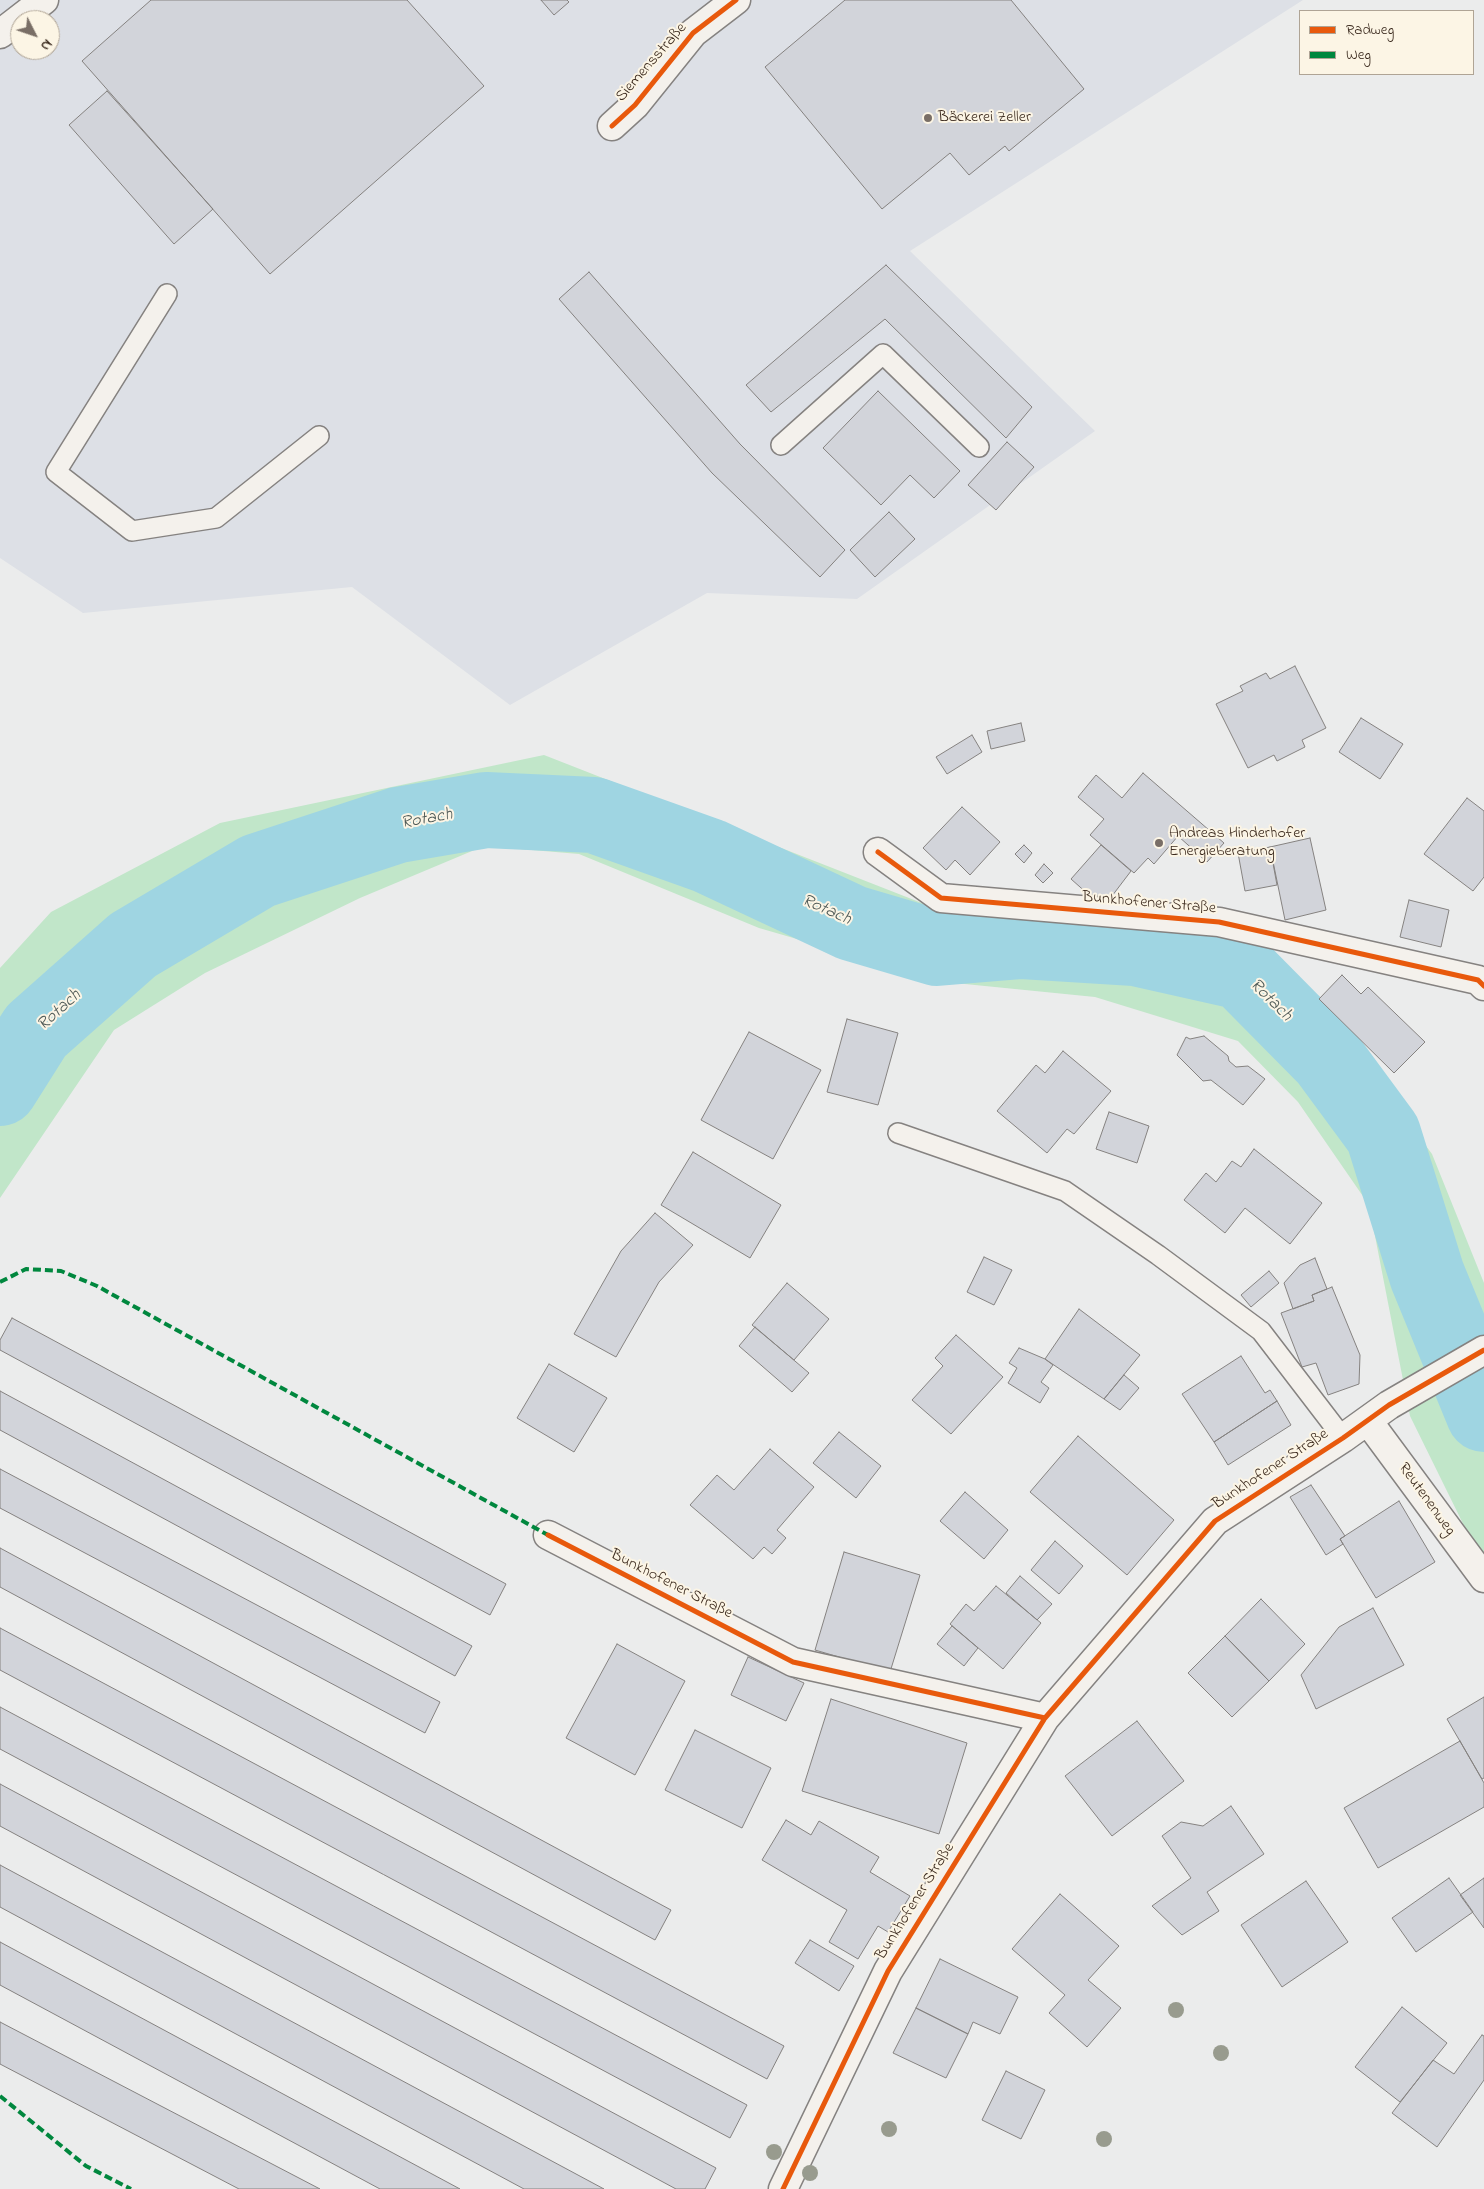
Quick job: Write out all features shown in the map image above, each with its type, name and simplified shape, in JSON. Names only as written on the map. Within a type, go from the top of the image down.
[{"type":"street","points":[[0,34],[44,0]]},
{"type":"street","name":"Siemensstraße","points":[[612,126],[635,104],[692,33],[736,0]]},
{"type":"street","name":"Bunkhofener Straße","points":[[878,852],[941,898],[1218,922],[1478,980],[1484,986]]},
{"type":"street","name":"Bunkhofener Straße","points":[[783,2189],[888,1971],[1045,1718],[1216,1520],[1343,1438],[1390,1405],[1484,1350]]},
{"type":"street","name":"Reutenenweg","points":[[1368,1421],[1484,1578]]},
{"type":"street","name":"Bunkhofener Straße","points":[[548,1536],[793,1662],[1045,1718]]},
{"type":"lane","points":[[167,294],[56,472],[132,531],[216,518],[319,436]]},
{"type":"lane","points":[[781,445],[883,354],[978,447]]},
{"type":"lane","points":[[898,1133],[1065,1191],[1158,1255],[1262,1331],[1343,1438]]},
{"type":"shaded area","points":[[0,0],[1303,0],[910,251],[1095,431],[857,599],[707,593],[510,705],[352,587],[83,613],[0,558]]},
{"type":"green space","points":[[544,755],[932,907],[1203,940],[1304,982],[1432,1154],[1484,1283],[1484,1558],[1475,1548],[1410,1416],[1369,1205],[1298,1102],[1238,1041],[1095,997],[945,982],[759,928],[579,854],[484,846],[360,898],[205,973],[114,1030],[0,1198],[0,968],[51,912],[220,823]]},
{"type":"building","points":[[151,0],[407,0],[484,86],[270,274],[82,61]]},
{"type":"building","points":[[541,0],[567,0],[569,2],[554,15]]},
{"type":"building","name":"Bäckerei Zeller","points":[[845,0],[1011,0],[1084,89],[1009,151],[1005,146],[969,175],[950,153],[882,209],[765,67]]},
{"type":"building","points":[[107,91],[213,209],[174,244],[69,125]]},
{"type":"building","points":[[886,265],[1032,407],[1006,438],[885,319],[771,412],[746,385]]},
{"type":"building","points":[[589,272],[740,444],[845,550],[820,577],[712,473],[559,299]]},
{"type":"building","points":[[878,391],[960,471],[934,498],[910,475],[881,505],[823,448]]},
{"type":"building","points":[[1007,442],[1034,467],[996,510],[968,485]]},
{"type":"building","points":[[889,512],[915,539],[875,577],[850,550]]},
{"type":"building","points":[[1295,666],[1326,728],[1302,740],[1305,747],[1277,761],[1274,755],[1248,768],[1216,704],[1243,691],[1240,686],[1266,673],[1270,679]]},
{"type":"building","points":[[1361,718],[1403,744],[1380,779],[1339,752]]},
{"type":"building","points":[[1021,723],[1025,741],[991,749],[987,731]]},
{"type":"building","points":[[972,735],[982,752],[947,774],[936,757]]},
{"type":"building","points":[[1143,773],[1224,843],[1207,862],[1178,836],[1154,864],[1148,858],[1134,873],[1090,835],[1104,819],[1078,797],[1096,775],[1122,798]]},
{"type":"building","points":[[1467,798],[1484,811],[1484,877],[1473,891],[1424,854]]},
{"type":"building","points":[[962,807],[1000,842],[970,875],[955,860],[946,870],[923,848]]},
{"type":"building","points":[[1310,838],[1326,910],[1285,920],[1270,847]]},
{"type":"building","points":[[1024,845],[1032,853],[1024,863],[1015,854]]},
{"type":"building","points":[[1101,845],[1131,871],[1112,896],[1089,895],[1071,879]]},
{"type":"building","points":[[1270,847],[1277,885],[1245,891],[1238,853]]},
{"type":"building","points":[[1044,864],[1053,873],[1043,883],[1035,875]]},
{"type":"building","points":[[1409,900],[1449,910],[1441,947],[1400,937]]},
{"type":"building","points":[[1342,975],[1361,994],[1368,987],[1425,1042],[1394,1073],[1319,999]]},
{"type":"building","points":[[847,1019],[898,1033],[878,1105],[827,1092]]},
{"type":"building","points":[[749,1032],[821,1070],[773,1159],[701,1120]]},
{"type":"building","points":[[1204,1036],[1228,1056],[1229,1061],[1236,1067],[1248,1066],[1265,1079],[1243,1105],[1211,1080],[1203,1081],[1177,1055],[1186,1037],[1190,1039]]},
{"type":"building","points":[[1063,1051],[1111,1091],[1074,1134],[1067,1129],[1047,1153],[997,1111],[1036,1065],[1045,1073]]},
{"type":"building","points":[[1109,1112],[1149,1126],[1137,1163],[1096,1149]]},
{"type":"building","points":[[1254,1149],[1322,1203],[1290,1244],[1245,1208],[1225,1233],[1184,1200],[1206,1173],[1216,1182],[1232,1161],[1241,1167]]},
{"type":"building","points":[[693,1152],[781,1205],[750,1258],[661,1205]]},
{"type":"building","points":[[655,1213],[693,1245],[659,1282],[616,1357],[574,1334],[621,1251]]},
{"type":"building","points":[[984,1257],[1012,1270],[994,1305],[967,1292]]},
{"type":"building","points":[[1315,1258],[1327,1289],[1312,1295],[1314,1301],[1293,1309],[1284,1283],[1300,1265]]},
{"type":"building","points":[[1269,1271],[1279,1283],[1251,1307],[1241,1295]]},
{"type":"building","points":[[787,1283],[829,1319],[794,1360],[752,1325]]},
{"type":"building","points":[[1332,1287],[1360,1355],[1359,1384],[1328,1395],[1316,1363],[1302,1367],[1281,1313],[1314,1301],[1312,1295]]},
{"type":"building","points":[[1079,1309],[1140,1355],[1104,1399],[1045,1359]]},
{"type":"building","points":[[12,1318],[506,1584],[490,1615],[0,1350],[0,1340]]},
{"type":"building","points":[[755,1327],[809,1373],[792,1392],[739,1346]]},
{"type":"building","points":[[956,1335],[1003,1377],[951,1434],[912,1400],[943,1366],[935,1358]]},
{"type":"building","points":[[1019,1348],[1045,1359],[1053,1365],[1041,1382],[1049,1388],[1040,1403],[1008,1383],[1017,1368],[1009,1363]]},
{"type":"building","points":[[1241,1356],[1265,1393],[1270,1390],[1277,1401],[1214,1442],[1182,1394]]},
{"type":"building","points":[[549,1364],[607,1398],[574,1452],[517,1418]]},
{"type":"building","points":[[1124,1375],[1139,1388],[1120,1410],[1104,1399]]},
{"type":"building","points":[[0,1391],[472,1646],[455,1676],[0,1430]]},
{"type":"building","points":[[1277,1401],[1291,1425],[1228,1465],[1214,1442]]},
{"type":"building","points":[[839,1432],[881,1466],[856,1498],[813,1463]]},
{"type":"building","points":[[1078,1436],[1174,1520],[1127,1575],[1030,1492]]},
{"type":"building","points":[[770,1449],[814,1487],[777,1530],[786,1538],[772,1554],[764,1547],[753,1559],[690,1505],[717,1475],[734,1490]]},
{"type":"building","points":[[0,1469],[440,1702],[425,1733],[0,1508]]},
{"type":"building","points":[[1311,1485],[1345,1536],[1340,1539],[1343,1544],[1326,1555],[1290,1497]]},
{"type":"building","points":[[965,1492],[1008,1530],[984,1559],[940,1521]]},
{"type":"building","points":[[1399,1501],[1435,1562],[1376,1598],[1340,1539]]},
{"type":"building","points":[[1055,1541],[1083,1566],[1059,1594],[1031,1570]]},
{"type":"building","points":[[0,1548],[671,1910],[655,1940],[0,1587]]},
{"type":"building","points":[[844,1552],[920,1575],[890,1672],[815,1650]]},
{"type":"building","points":[[1020,1576],[1052,1604],[1037,1620],[1006,1593]]},
{"type":"building","points":[[996,1586],[1041,1623],[1003,1669],[950,1624],[966,1604],[974,1611]]},
{"type":"building","points":[[1261,1599],[1305,1644],[1269,1681],[1225,1636]]},
{"type":"building","points":[[1373,1608],[1404,1665],[1316,1709],[1301,1675],[1339,1627]]},
{"type":"building","points":[[952,1626],[978,1648],[964,1666],[937,1644]]},
{"type":"building","points":[[0,1628],[784,2046],[767,2079],[0,1670]]},
{"type":"building","points":[[1225,1636],[1269,1681],[1232,1717],[1188,1673]]},
{"type":"building","points":[[617,1644],[685,1681],[635,1775],[566,1738]]},
{"type":"building","points":[[748,1657],[804,1683],[786,1721],[731,1695]]},
{"type":"building","points":[[1484,1697],[1484,1778],[1482,1779],[1447,1719]]},
{"type":"building","points":[[831,1699],[967,1743],[939,1834],[802,1791]]},
{"type":"building","points":[[0,1707],[747,2105],[730,2138],[0,1749]]},
{"type":"building","points":[[1137,1721],[1184,1781],[1112,1836],[1065,1776]]},
{"type":"building","points":[[695,1730],[771,1768],[742,1828],[665,1790]]},
{"type":"building","points":[[1460,1741],[1484,1783],[1484,1807],[1378,1868],[1344,1808]]},
{"type":"building","points":[[0,1784],[716,2168],[705,2189],[676,2189],[0,1826]]},
{"type":"building","points":[[1231,1806],[1264,1854],[1207,1892],[1219,1911],[1182,1935],[1152,1906],[1191,1878],[1162,1836],[1181,1822],[1203,1826]]},
{"type":"building","points":[[786,1820],[811,1835],[819,1821],[879,1857],[870,1872],[910,1896],[888,1932],[878,1926],[858,1959],[829,1942],[847,1910],[762,1860]]},
{"type":"building","points":[[0,1865],[604,2189],[524,2189],[0,1907]]},
{"type":"building","points":[[1449,1878],[1473,1912],[1416,1952],[1392,1918]]},
{"type":"building","points":[[1484,1878],[1484,1928],[1460,1895]]},
{"type":"building","points":[[1306,1881],[1348,1942],[1282,1987],[1241,1925]]},
{"type":"building","points":[[1060,1894],[1119,1946],[1088,1980],[1121,2008],[1087,2047],[1049,2013],[1065,1995],[1012,1949]]},
{"type":"building","points":[[810,1940],[854,1966],[839,1991],[795,1963]]},
{"type":"building","points":[[0,1942],[460,2189],[380,2189],[0,1985]]},
{"type":"building","points":[[940,1959],[1018,1997],[1000,2034],[973,2022],[968,2034],[916,2008]]},
{"type":"building","points":[[1402,2007],[1447,2043],[1400,2102],[1355,2067]]},
{"type":"building","points":[[916,2008],[968,2034],[946,2078],[893,2053]]},
{"type":"building","points":[[0,2022],[320,2189],[239,2189],[0,2064]]},
{"type":"building","points":[[1482,2035],[1484,2036],[1484,2080],[1437,2147],[1392,2113],[1433,2060],[1454,2074]]},
{"type":"building","points":[[1006,2071],[1045,2090],[1021,2139],[982,2120]]},
{"type":"waterway","name":"Rotach","points":[[0,1088],[36,1031],[133,945],[258,871],[398,825],[486,810],[594,815],[709,856],[852,923],[937,948],[1022,941],[1135,948],[1242,972],[1327,1058],[1383,1134],[1427,1275],[1484,1414]]},
{"type":"marked path","points":[[0,1282],[26,1269],[61,1271],[97,1286],[548,1535]]},
{"type":"marked path","points":[[0,2096],[86,2166],[131,2189]]},
{"type":"cycle path","points":[[612,126],[635,105],[693,33],[736,0]]},
{"type":"cycle path","points":[[878,852],[941,898],[1219,922],[1478,980],[1484,986]]},
{"type":"cycle path","points":[[783,2189],[888,1971],[1045,1718],[1215,1521],[1343,1438],[1389,1405],[1484,1350]]},
{"type":"cycle path","points":[[548,1535],[793,1662],[1045,1718]]},
{"type":"place","name":"Bäckerei Zeller","points":[[928,118]]},
{"type":"place","name":"Andreas Hinderhofer Energieberatung","points":[[1159,843]]}]
